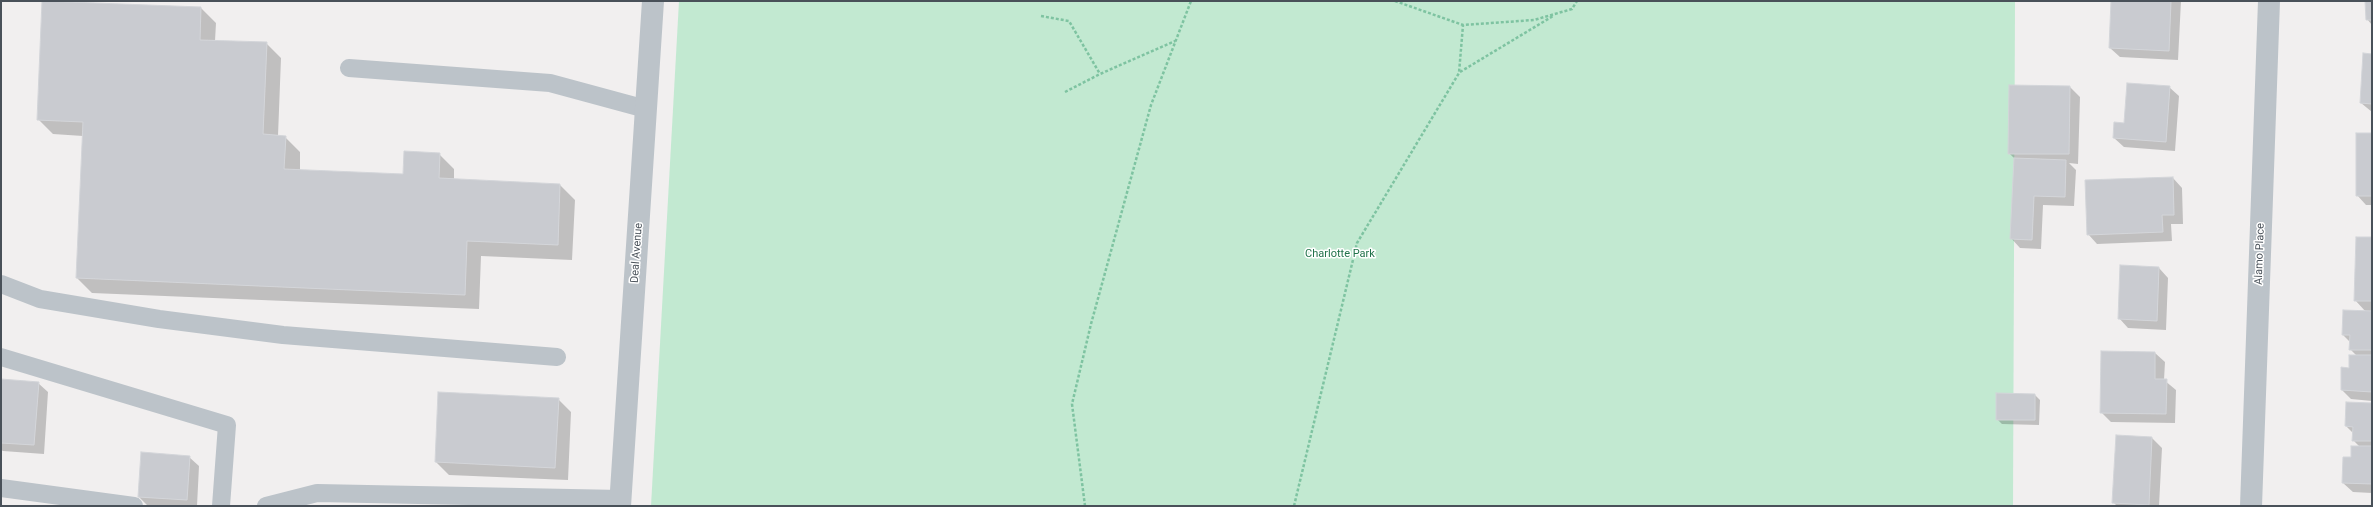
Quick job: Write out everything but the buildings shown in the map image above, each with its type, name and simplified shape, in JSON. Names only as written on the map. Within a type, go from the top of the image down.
[{"type":"street","name":"Deal Avenue","points":[[620,503],[653,1]]},
{"type":"street","name":"Alamo Place","points":[[2251,506],[2269,1]]},
{"type":"lane","points":[[349,68],[550,83],[646,109]]},
{"type":"lane","points":[[1,284],[40,299],[159,319],[283,335],[557,357]]},
{"type":"lane","points":[[1,357],[227,425],[221,506]]},
{"type":"lane","points":[[1,488],[134,506]]},
{"type":"lane","points":[[266,506],[317,493],[620,503]]},
{"type":"path","points":[[1085,506],[1072,404],[1091,324],[1151,105],[1191,1]]},
{"type":"path","points":[[1395,1],[1463,25],[1534,20],[1572,9],[1577,1]]},
{"type":"path","points":[[1459,73],[1557,13]]},
{"type":"path","points":[[1041,16],[1069,20],[1100,74]]},
{"type":"path","points":[[1294,506],[1357,243],[1459,73],[1463,25]]},
{"type":"path","points":[[1065,92],[1100,74],[1176,41]]},
{"type":"green space","name":"Charlotte Park","points":[[679,1],[2015,1],[2013,506],[651,506]]}]
